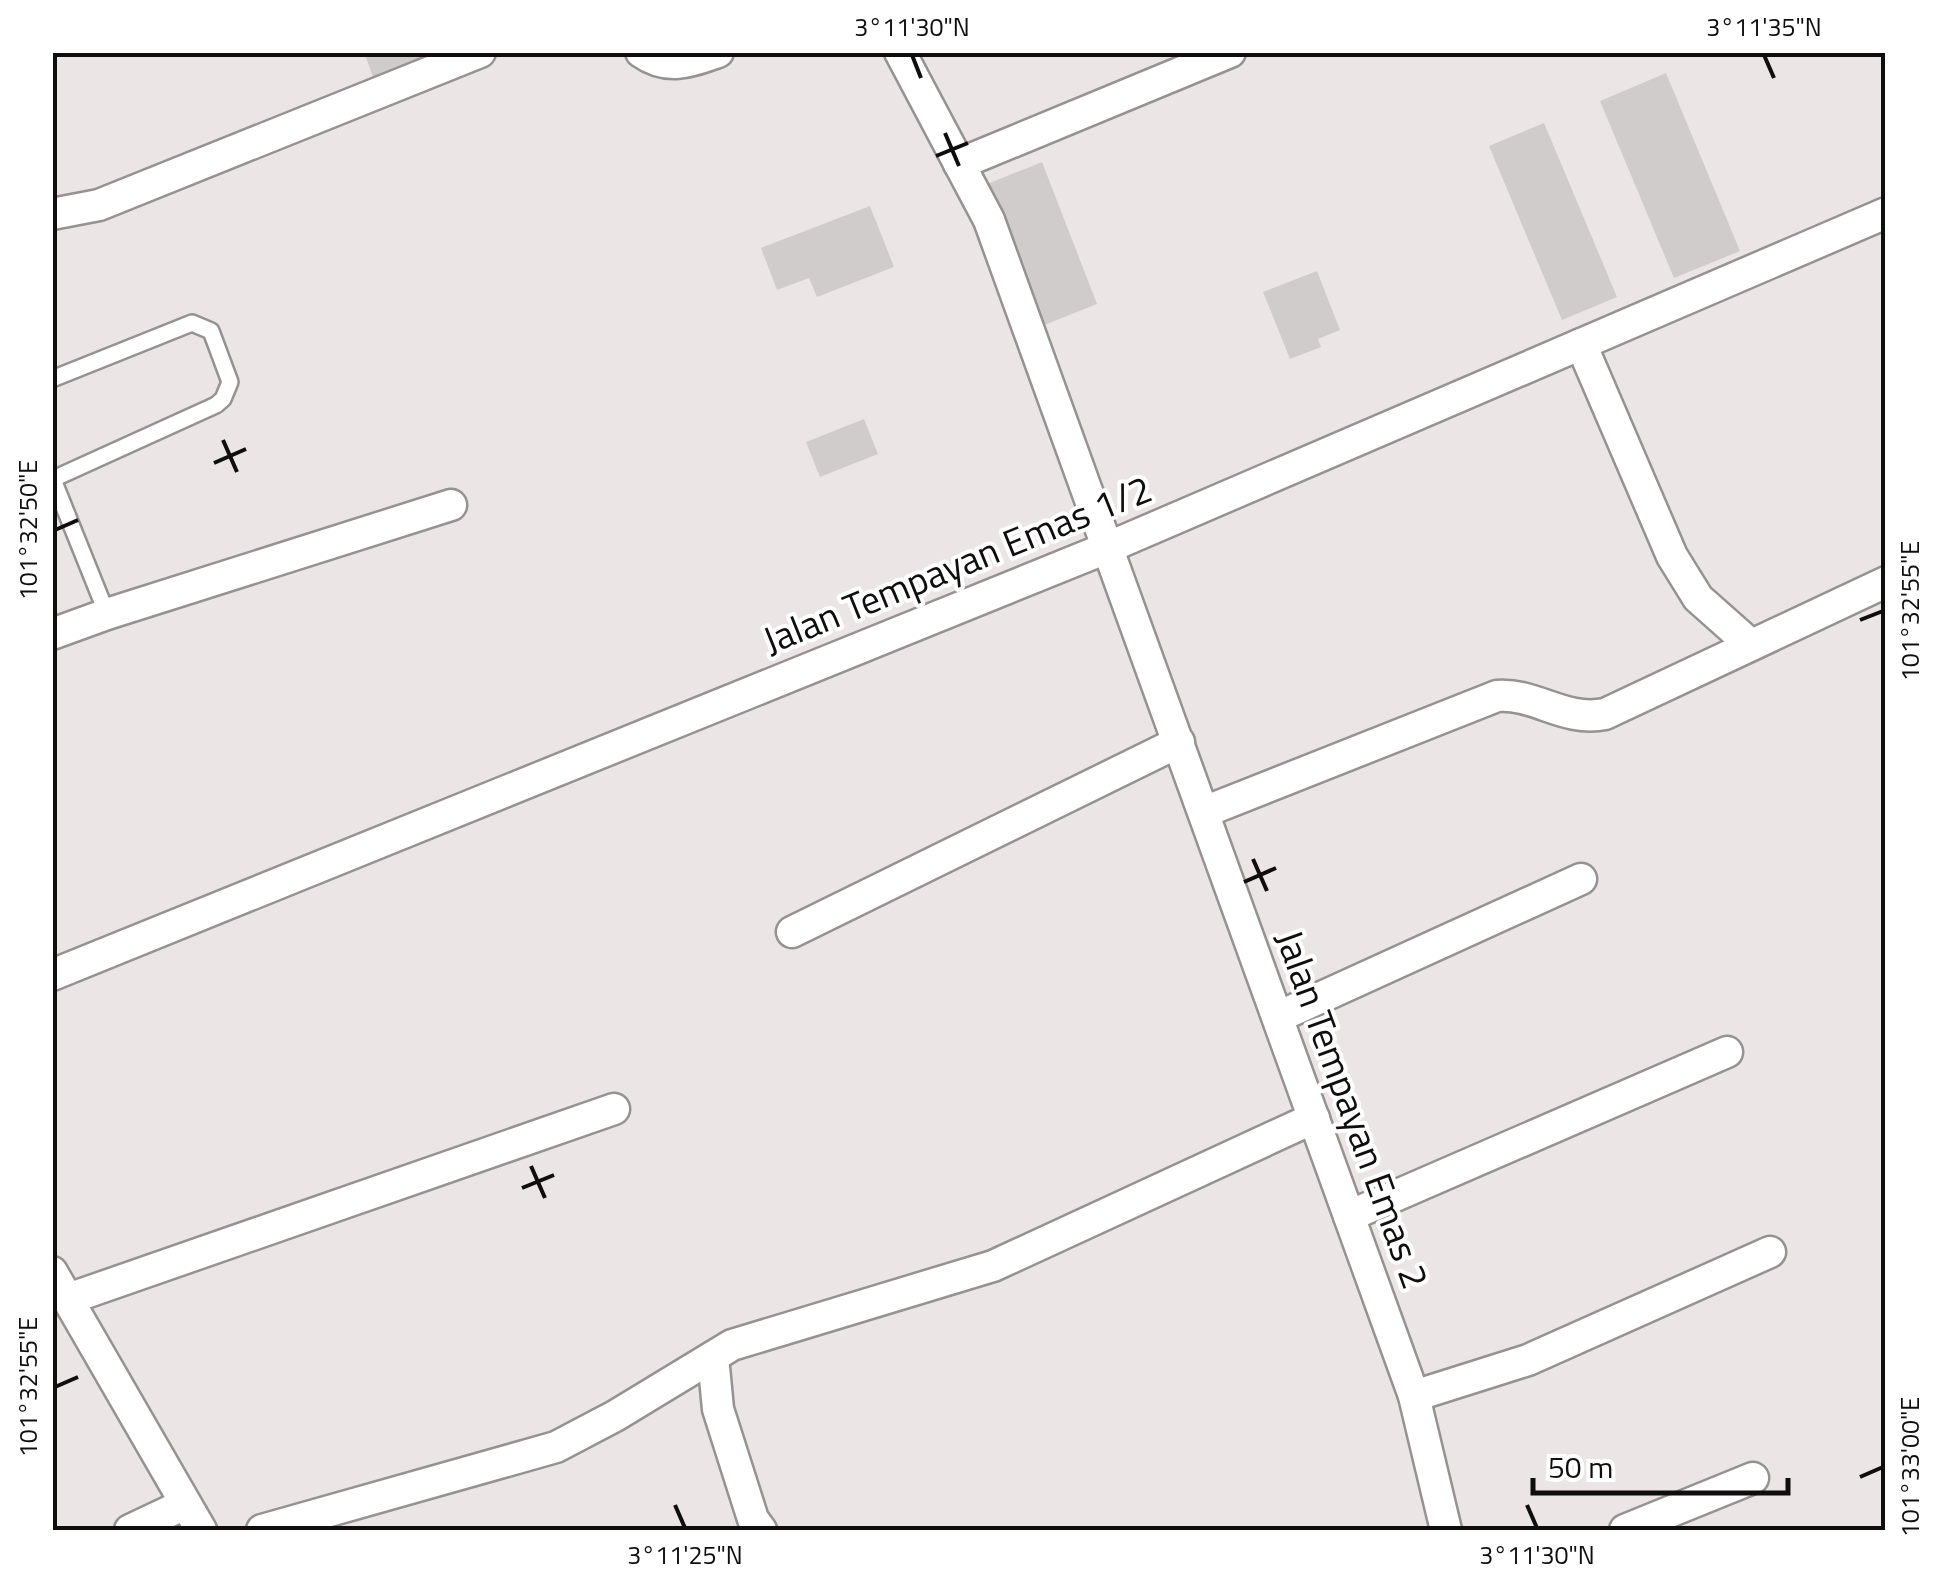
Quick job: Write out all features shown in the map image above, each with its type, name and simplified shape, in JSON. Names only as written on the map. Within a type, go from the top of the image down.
[{"type":"street","points":[[52,214],[99,205],[480,52]]},
{"type":"street","points":[[641,52],[658,63],[673,66],[718,52]]},
{"type":"street","name":"Jalan Tempayan Emas 2","points":[[900,52],[990,220],[1414,1396],[1446,1530]]},
{"type":"street","points":[[960,164],[1230,52]]},
{"type":"street","name":"Jalan Tempayan Emas 1/2","points":[[52,975],[1109,547],[1885,215]]},
{"type":"street","points":[[1581,344],[1672,556],[1698,598],[1751,645]]},
{"type":"street","points":[[52,634],[451,505]]},
{"type":"street","points":[[1204,812],[1486,700],[1512,695],[1577,717],[1604,714],[1886,582]]},
{"type":"street","points":[[792,932],[1179,742]]},
{"type":"street","points":[[1278,1017],[1581,879]]},
{"type":"street","points":[[1350,1216],[1727,1052]]},
{"type":"street","points":[[68,1299],[614,1109]]},
{"type":"street","points":[[262,1530],[556,1447],[732,1345],[993,1266],[1314,1118]]},
{"type":"street","points":[[1414,1396],[1528,1360],[1770,1252]]},
{"type":"street","points":[[52,1272],[193,1518],[130,1530]]},
{"type":"street","points":[[713,1358],[718,1409],[761,1530]]},
{"type":"street","points":[[1625,1530],[1753,1478]]},
{"type":"lane","points":[[52,379],[192,323],[211,331],[230,382],[223,400],[216,404],[53,478],[107,614]]},
{"type":"building","points":[[364,52],[434,52],[434,53],[373,77]]},
{"type":"building","points":[[1666,73],[1740,251],[1674,278],[1600,101]]},
{"type":"building","points":[[1544,123],[1617,297],[1562,320],[1489,146]]},
{"type":"building","points":[[1042,162],[1097,304],[1042,326],[987,184]]},
{"type":"building","points":[[870,206],[894,267],[817,297],[809,278],[777,290],[761,248]]},
{"type":"building","points":[[1317,271],[1340,330],[1318,339],[1321,347],[1290,359],[1263,292]]},
{"type":"building","points":[[864,419],[878,454],[820,477],[806,442]]}]
